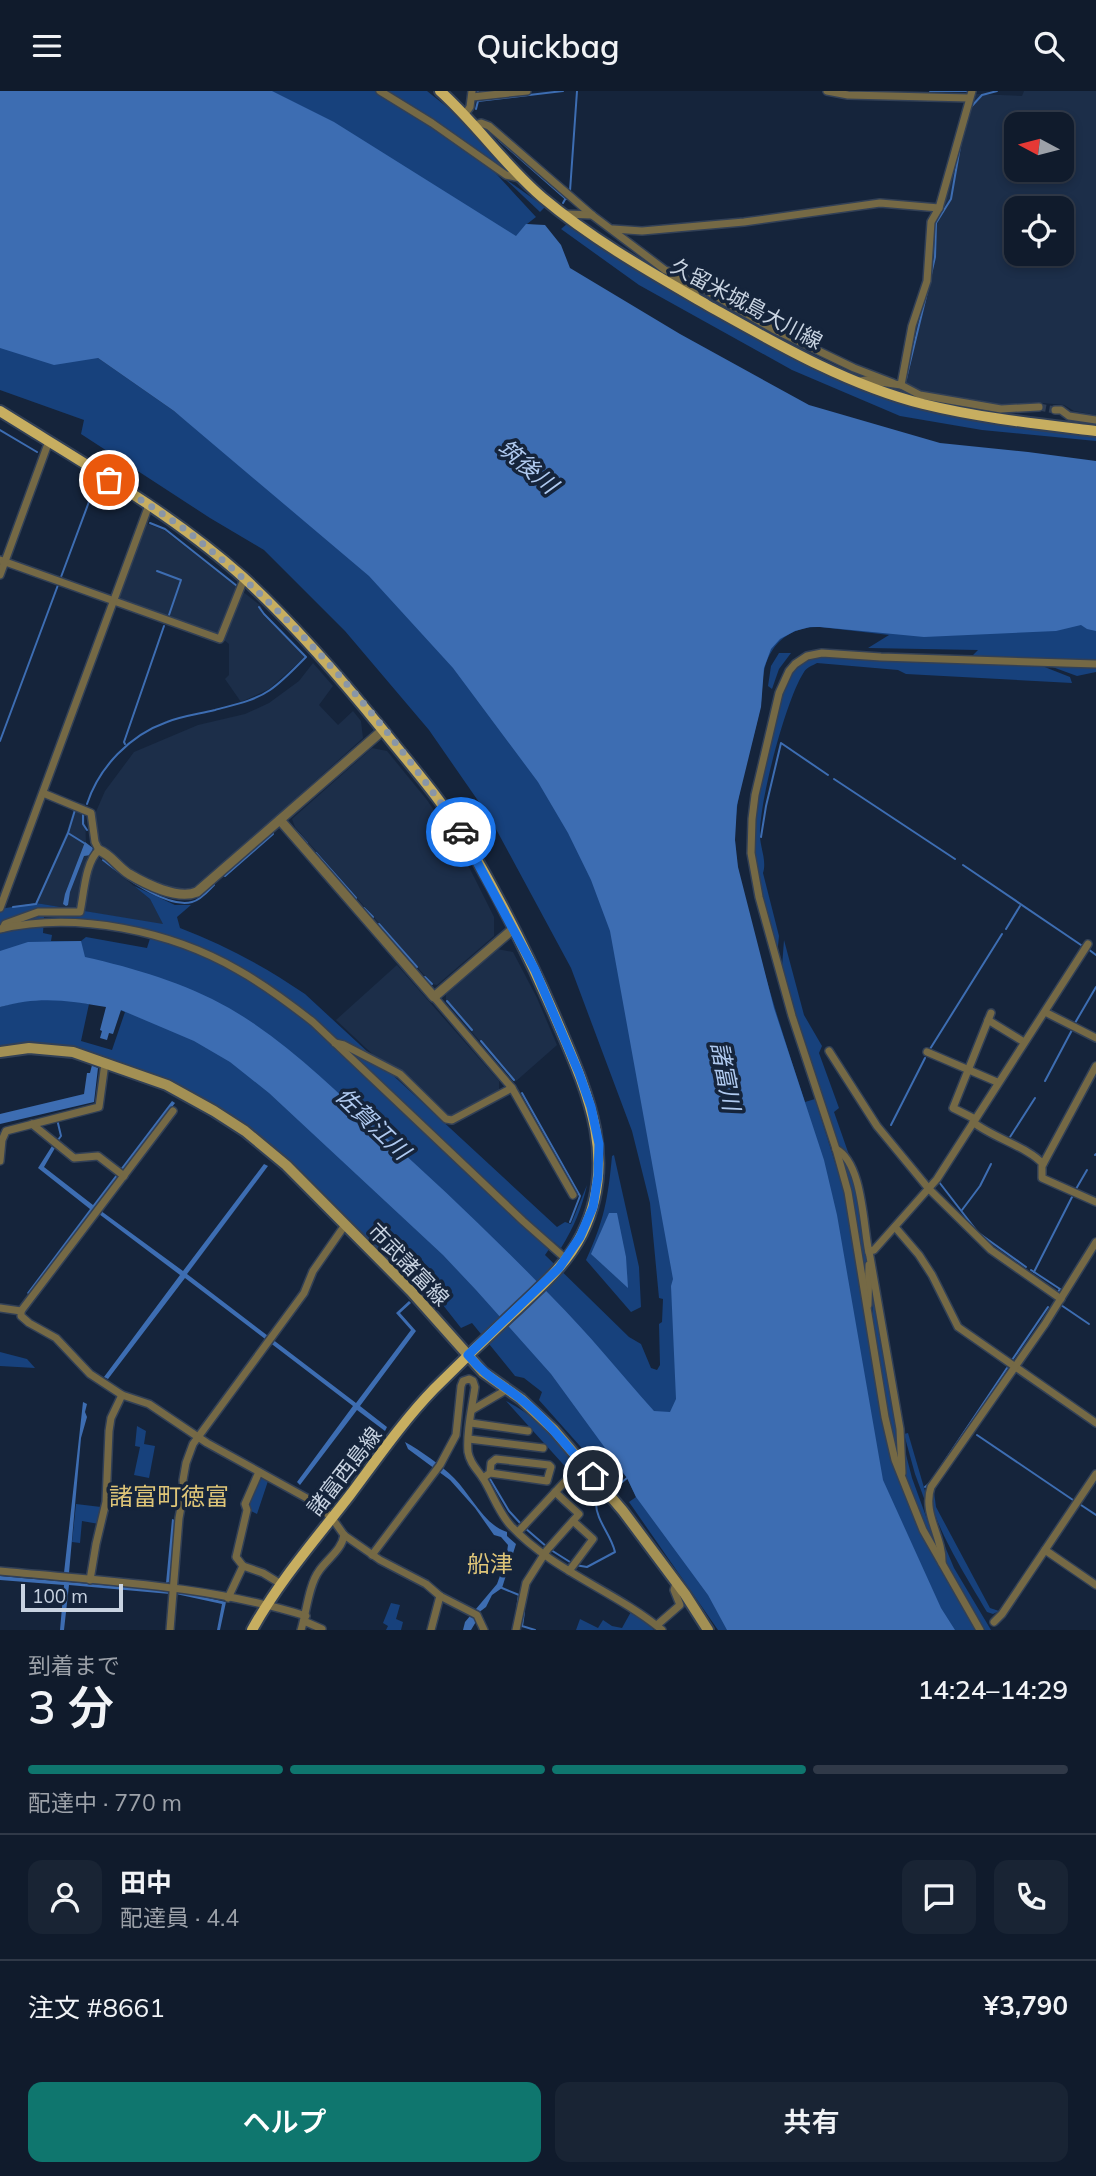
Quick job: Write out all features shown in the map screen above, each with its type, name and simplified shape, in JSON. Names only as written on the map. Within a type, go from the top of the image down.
[{"type":"main road","name":"久留米城島大川線","points":[[440,91],[465,114],[521,178],[563,214],[649,271],[795,353],[859,382],[923,404],[992,418],[1096,431]]},
{"type":"main road","points":[[0,411],[149,505],[195,538],[244,579],[313,647],[352,691],[429,785],[467,842],[535,970],[591,1107],[599,1144],[593,1207],[580,1237],[563,1263]]},
{"type":"main road","name":"市武諸富線","points":[[0,1052],[29,1048],[73,1052],[167,1085],[245,1131],[286,1165],[411,1291],[483,1372],[521,1399],[554,1430],[623,1511],[708,1630]]},
{"type":"main road","name":"諸富西島線","points":[[252,1630],[281,1584],[411,1415],[468,1355],[563,1263]]},
{"type":"street","points":[[380,91],[432,123],[506,175],[521,178]]},
{"type":"street","points":[[465,114],[470,107],[472,94],[527,91]]},
{"type":"street","points":[[827,91],[848,95],[971,94],[939,208],[931,222],[927,281],[897,384]]},
{"type":"street","points":[[474,125],[481,123],[489,126],[592,215],[694,291],[697,299]]},
{"type":"street","points":[[613,229],[642,231],[744,222],[880,202],[939,208]]},
{"type":"street","points":[[563,214],[592,215]]},
{"type":"street","points":[[665,270],[854,368],[920,395],[1001,409],[1039,407]]},
{"type":"street","points":[[773,328],[795,353]]},
{"type":"street","points":[[859,382],[866,380],[897,384]]},
{"type":"street","points":[[1055,409],[1069,416],[1096,420]]},
{"type":"street","points":[[0,575],[2,561],[49,441]]},
{"type":"street","points":[[0,908],[149,505]]},
{"type":"street","points":[[2,561],[220,639],[244,579]]},
{"type":"street","points":[[981,1630],[923,1530],[900,1476],[887,1429],[848,1192],[792,1016],[759,897],[751,853],[755,795],[779,693],[789,671],[800,659],[822,653],[1096,664]]},
{"type":"street","points":[[43,793],[91,813],[94,842],[99,850],[129,874],[173,894],[190,895],[197,892],[383,730]]},
{"type":"street","points":[[280,820],[512,1088],[573,1195]]},
{"type":"street","points":[[1,929],[5,924],[38,912],[80,912],[89,869],[99,850]]},
{"type":"street","points":[[1,929],[40,922],[92,924],[149,935],[194,949],[236,969],[276,994],[313,1023],[523,1221],[563,1263]]},
{"type":"street","points":[[434,997],[513,929]]},
{"type":"street","points":[[869,1251],[874,1250],[929,1189],[1088,943]]},
{"type":"street","points":[[1045,1011],[1096,1038]]},
{"type":"street","points":[[1024,1042],[989,1016],[953,1108],[974,1120],[981,1128],[1037,1157],[1043,1164]]},
{"type":"street","points":[[334,1043],[344,1045],[400,1074],[446,1119],[452,1121],[512,1088]]},
{"type":"street","points":[[829,1051],[877,1126],[929,1189],[991,1250],[1061,1299]]},
{"type":"street","points":[[927,1052],[997,1082]]},
{"type":"street","points":[[0,1161],[2,1140],[6,1131],[99,1107],[105,1063]]},
{"type":"street","points":[[1096,1066],[1043,1164],[1042,1178],[1096,1202]]},
{"type":"street","points":[[20,1311],[98,1210],[121,1174],[173,1111]]},
{"type":"street","points":[[32,1124],[75,1158],[98,1156],[121,1174]]},
{"type":"street","points":[[836,1149],[842,1152],[859,1181],[900,1429],[903,1472],[900,1476]]},
{"type":"street","points":[[170,1630],[183,1481],[186,1464],[198,1435],[304,1293],[313,1271],[345,1225]]},
{"type":"street","points":[[895,1227],[932,1275],[958,1327],[1096,1423]]},
{"type":"street","points":[[942,1564],[943,1553],[928,1505],[931,1487],[1061,1299],[1096,1242]]},
{"type":"street","points":[[866,1309],[869,1298],[869,1251]]},
{"type":"street","points":[[0,1308],[20,1311]]},
{"type":"street","points":[[20,1311],[29,1322],[56,1338],[90,1374],[121,1395],[149,1404],[207,1443],[312,1501],[332,1518],[344,1535],[372,1555],[426,1584],[440,1596],[474,1613],[484,1630]]},
{"type":"street","points":[[372,1555],[438,1468],[456,1435],[461,1386],[463,1381],[469,1379],[473,1381],[475,1388],[468,1452],[471,1462],[500,1510],[548,1551],[659,1628],[680,1605],[674,1590],[676,1583]]},
{"type":"street","points":[[472,1410],[506,1390]]},
{"type":"street","points":[[90,1580],[106,1501],[111,1418],[121,1395]]},
{"type":"street","points":[[471,1423],[528,1431]]},
{"type":"street","points":[[469,1439],[543,1448]]},
{"type":"street","points":[[483,1478],[490,1473],[547,1481],[551,1467],[496,1459],[491,1463],[490,1473]]},
{"type":"street","points":[[259,1472],[245,1504],[247,1510],[236,1557],[243,1566],[263,1573],[281,1584]]},
{"type":"street","points":[[521,1528],[572,1474]]},
{"type":"street","points":[[996,1627],[1096,1474]]},
{"type":"street","points":[[516,1630],[526,1583],[579,1514],[555,1492]]},
{"type":"street","points":[[572,1567],[593,1539],[573,1521]]},
{"type":"street","points":[[301,1630],[318,1571],[336,1551],[344,1535]]},
{"type":"street","points":[[1045,1550],[1096,1585]]},
{"type":"street","points":[[228,1598],[243,1566]]},
{"type":"street","points":[[0,1571],[173,1587],[266,1605],[305,1618],[322,1629]]},
{"type":"street","points":[[431,1630],[440,1596]]},
{"type":"shaded area","points":[[228,91],[377,91],[432,124],[488,165],[536,217],[527,224],[539,226],[517,254]]},
{"type":"shaded area","points":[[383,91],[427,91],[462,119],[508,171]]},
{"type":"shaded area","points":[[1024,91],[1096,91],[1096,415],[1074,411],[1064,405],[1031,402],[1026,406],[999,405],[922,392],[904,383],[933,255],[934,217],[950,185],[976,94],[1022,96]]},
{"type":"shaded area","points":[[504,178],[545,207],[540,212]]},
{"type":"shaded area","points":[[568,223],[695,304],[924,408],[987,423],[1096,435],[1096,441],[982,430],[900,416],[792,370],[639,285],[561,229]]},
{"type":"shaded area","points":[[0,335],[98,358],[174,411],[410,593],[557,802],[616,930],[676,1270],[681,1398],[670,1427],[271,1045],[0,960],[0,909],[36,903],[163,924],[150,899],[134,886],[175,905],[191,905],[177,917],[180,928],[244,957],[305,994],[557,1227],[565,1222],[571,1224],[587,1185],[577,1217],[561,1248],[554,1242],[545,1255],[629,1337],[641,1344],[651,1368],[657,1370],[660,1365],[659,1324],[662,1322],[663,1299],[659,1298],[650,1203],[632,1131],[571,968],[490,818],[429,730],[345,631],[264,550],[81,434],[84,420],[0,390]],"holes":[[[44,917],[94,920],[152,932],[147,948],[86,937],[81,941],[51,941],[52,935],[43,933]]]},
{"type":"shaded area","points":[[145,523],[164,530],[261,606],[263,615],[305,657],[269,689],[241,702],[225,679],[229,675],[229,644],[223,639],[116,599]]},
{"type":"shaded area","points":[[815,619],[1096,625],[1096,661],[971,657],[978,650],[868,648],[889,635],[820,627],[793,632],[778,643],[765,667],[760,709],[735,823],[737,865],[742,890],[779,1021],[805,1102],[815,1099],[844,1191],[885,1434],[898,1479],[921,1532],[978,1630],[943,1630],[881,1494],[727,844],[764,656],[789,627]]},
{"type":"shaded area","points":[[779,653],[791,653],[779,669],[772,689],[768,686],[771,666]]},
{"type":"shaded area","points":[[821,655],[1037,664],[1070,677],[1072,683],[906,674],[898,670],[817,663],[807,669],[789,704],[769,776],[761,820],[763,873],[779,936],[777,956],[754,867],[752,835],[756,797],[781,692],[789,674],[807,658]]},
{"type":"shaded area","points":[[313,663],[333,686],[319,705],[338,725],[353,711],[361,721],[363,738],[196,888],[172,888],[132,871],[98,841],[95,814],[105,791],[134,752],[198,725],[245,714],[269,703],[299,681]]},
{"type":"shaded area","points":[[1047,665],[1096,666],[1096,672],[1077,676]]},
{"type":"shaded area","points":[[372,748],[387,751],[427,800],[460,849],[494,917],[494,936],[437,985],[432,984],[295,827],[292,819]]},
{"type":"shaded area","points":[[76,802],[85,804],[86,847],[150,899],[164,925],[36,903],[67,831]]},
{"type":"shaded area","points":[[784,940],[804,1015],[822,1046],[819,1053],[839,1108],[834,1112],[855,1172],[838,1145],[817,1084],[782,967]]},
{"type":"shaded area","points":[[497,949],[513,952],[557,1045],[515,1082],[446,1002],[446,994]]},
{"type":"shaded area","points":[[397,965],[499,1081],[499,1091],[451,1117],[446,1116],[383,1064],[336,1020]]},
{"type":"shaded area","points":[[62,999],[89,1004],[81,1041],[112,1050],[125,1012],[120,1010],[130,1005],[252,1064],[449,1253],[589,1403],[734,1630],[718,1630],[629,1502],[636,1497],[627,1478],[614,1463],[604,1473],[539,1400],[542,1392],[524,1378],[515,1376],[472,1323],[461,1328],[428,1286],[419,1289],[272,1145],[212,1104],[147,1072],[64,1047],[34,1044],[0,1046],[0,1007],[21,1001]]},
{"type":"shaded area","points":[[840,1154],[857,1185],[868,1259],[867,1298],[850,1186]]},
{"type":"shaded area","points":[[614,1155],[639,1267],[641,1307],[631,1312],[586,1260],[604,1209]]},
{"type":"shaded area","points":[[872,1271],[898,1432],[901,1469],[879,1371],[873,1321]]},
{"type":"shaded area","points":[[0,1352],[27,1359],[35,1368],[0,1366]]},
{"type":"shaded area","points":[[506,1401],[522,1410],[550,1433],[610,1502],[599,1504]]},
{"type":"shaded area","points":[[137,1426],[146,1431],[144,1444],[155,1446],[149,1478],[134,1475],[140,1447],[135,1446]]},
{"type":"shaded area","points":[[908,1433],[925,1491],[925,1501],[904,1434]]},
{"type":"shaded area","points":[[902,1439],[912,1478],[939,1552],[904,1477]]},
{"type":"shaded area","points":[[259,1476],[268,1481],[257,1514],[249,1510],[248,1504]]},
{"type":"shaded area","points":[[934,1492],[936,1507],[990,1608],[999,1611],[993,1614],[987,1612],[954,1555],[933,1508],[931,1496]]},
{"type":"shaded area","points":[[76,1504],[101,1507],[99,1524],[82,1521],[80,1543],[72,1542]]},
{"type":"shaded area","points":[[936,1525],[954,1568],[991,1630],[985,1630],[948,1567]]},
{"type":"shaded area","points":[[391,1603],[400,1605],[396,1619],[403,1622],[401,1630],[386,1630],[388,1626],[383,1623]]},
{"type":"shaded area","points":[[632,1610],[654,1630],[576,1630],[580,1619],[598,1628],[603,1620],[622,1628]]},
{"type":"water","points":[[0,91],[272,91],[334,122],[516,236],[526,224],[545,225],[561,245],[570,268],[680,334],[809,405],[940,443],[1096,461],[1096,631],[1081,625],[1056,631],[924,637],[820,627],[795,631],[780,639],[771,649],[764,668],[761,707],[737,805],[735,840],[738,867],[774,1008],[824,1160],[837,1215],[883,1480],[941,1608],[955,1630],[727,1630],[708,1595],[551,1374],[443,1255],[269,1093],[230,1062],[194,1041],[121,1010],[113,1034],[109,1033],[107,1040],[100,1038],[106,1007],[53,1000],[27,1001],[0,1007],[0,951],[28,942],[81,941],[85,957],[159,977],[229,1008],[270,1035],[326,1082],[446,1192],[531,1276],[654,1411],[670,1412],[676,1399],[671,1286],[673,1279],[610,931],[591,880],[568,833],[538,782],[453,668],[369,576],[174,411],[98,358],[54,365],[0,348]]},
{"type":"water","points":[[85,842],[93,848],[91,855],[84,856],[66,906],[63,904],[65,894]]},
{"type":"water","points":[[92,1065],[98,1068],[94,1102],[0,1124],[0,1114],[84,1094],[87,1073],[90,1073]]},
{"type":"water","points":[[172,1101],[175,1103],[97,1208],[183,1271],[264,1164],[268,1166],[187,1274],[356,1403],[411,1330],[396,1313],[409,1301],[411,1303],[400,1313],[416,1331],[360,1406],[387,1427],[385,1431],[357,1410],[300,1485],[297,1482],[353,1406],[185,1278],[108,1379],[104,1377],[180,1275],[95,1211],[30,1296],[27,1293],[90,1209],[38,1168],[52,1146],[55,1148],[44,1167],[93,1205]]},
{"type":"water","points":[[609,1213],[617,1213],[626,1257],[628,1288],[591,1254]]},
{"type":"water","points":[[83,1402],[87,1404],[87,1417],[81,1438],[69,1573],[64,1573]]},
{"type":"water","points":[[405,1442],[449,1473],[491,1523],[507,1532],[507,1536],[516,1544],[502,1588],[492,1595],[486,1607],[474,1616],[477,1620],[471,1630],[463,1630],[465,1622],[497,1584],[508,1545],[501,1537],[494,1535],[450,1480],[408,1449]]},
{"type":"water","points":[[172,1519],[175,1520],[170,1582],[166,1583]]},
{"type":"water","points":[[0,1576],[171,1591],[170,1594],[69,1585],[64,1630],[60,1630],[64,1585],[0,1580]]},
{"type":"water","points":[[177,1591],[226,1602],[220,1630],[217,1630],[222,1604],[176,1594]]},
{"type":"waterway","points":[[476,109],[478,101],[563,91]]},
{"type":"waterway","points":[[570,191],[577,91]]},
{"type":"waterway","points":[[930,91],[968,91]]},
{"type":"waterway","points":[[970,108],[982,95],[997,91]]},
{"type":"waterway","points":[[499,140],[566,199]]},
{"type":"waterway","points":[[930,279],[935,257],[936,223],[951,199],[961,141]]},
{"type":"waterway","points":[[563,203],[567,196]]},
{"type":"waterway","points":[[906,379],[928,288]]},
{"type":"waterway","points":[[0,430],[37,452]]},
{"type":"waterway","points":[[61,577],[90,499]]},
{"type":"waterway","points":[[150,523],[165,529],[237,586]]},
{"type":"waterway","points":[[157,571],[181,580],[169,615]]},
{"type":"waterway","points":[[0,741],[58,585]]},
{"type":"waterway","points":[[87,804],[92,790],[108,765],[141,735],[173,720],[257,697],[280,683],[306,657],[259,607]]},
{"type":"waterway","points":[[125,744],[164,626]]},
{"type":"waterway","points":[[761,837],[781,743],[828,775]]},
{"type":"waterway","points":[[834,779],[955,859]]},
{"type":"waterway","points":[[75,810],[68,833],[84,843]]},
{"type":"waterway","points":[[83,814],[83,824],[87,830]]},
{"type":"waterway","points":[[294,829],[307,843]]},
{"type":"waterway","points":[[13,907],[36,904],[68,833]]},
{"type":"waterway","points":[[225,876],[273,834]]},
{"type":"waterway","points":[[316,853],[356,898]]},
{"type":"waterway","points":[[103,860],[145,889],[170,901],[195,901],[214,885]]},
{"type":"waterway","points":[[963,865],[1081,945]]},
{"type":"waterway","points":[[1006,929],[1020,906]]},
{"type":"waterway","points":[[364,908],[373,917]]},
{"type":"waterway","points":[[379,924],[417,967]]},
{"type":"waterway","points":[[930,1049],[1002,934]]},
{"type":"waterway","points":[[1088,949],[1096,955]]},
{"type":"waterway","points":[[425,977],[432,984]]},
{"type":"waterway","points":[[1075,1023],[1096,987]]},
{"type":"waterway","points":[[447,1001],[472,1030]]},
{"type":"waterway","points":[[1045,1081],[1072,1030]]},
{"type":"waterway","points":[[481,1041],[514,1080]]},
{"type":"waterway","points":[[891,1125],[925,1058]]},
{"type":"waterway","points":[[522,1093],[580,1196],[570,1222]]},
{"type":"waterway","points":[[1010,1137],[1035,1098]]},
{"type":"waterway","points":[[57,1119],[61,1136],[58,1140]]},
{"type":"waterway","points":[[962,1210],[980,1186],[991,1164]]},
{"type":"waterway","points":[[1076,1189],[1087,1170]]},
{"type":"waterway","points":[[939,1182],[976,1230]]},
{"type":"waterway","points":[[1034,1272],[1072,1197]]},
{"type":"waterway","points":[[980,1234],[1026,1267]]},
{"type":"waterway","points":[[1031,1270],[1060,1289],[1058,1292]]},
{"type":"waterway","points":[[1061,1305],[1089,1324]]},
{"type":"waterway","points":[[1012,1360],[1048,1307]]},
{"type":"waterway","points":[[925,1487],[1007,1368]]},
{"type":"waterway","points":[[977,1435],[1073,1500]]},
{"type":"waterway","points":[[616,1487],[627,1478]]},
{"type":"waterway","points":[[490,1479],[509,1511],[521,1524]]},
{"type":"waterway","points":[[575,1565],[587,1567],[615,1552],[597,1510],[596,1503],[602,1497]]},
{"type":"waterway","points":[[1081,1505],[1096,1515]]},
{"type":"waterway","points":[[525,1528],[547,1547]]},
{"type":"waterway","points":[[551,1550],[570,1562]]},
{"type":"waterway","points":[[502,1588],[519,1595],[517,1609]]},
{"type":"waterway","points":[[524,1612],[522,1626],[535,1630]]},
{"type":"tunnel","points":[[1039,407],[1055,410]]},
{"type":"way so far","points":[[109,480],[195,538],[244,579],[313,647],[429,785],[461,832]]},
{"type":"district","name":"諸富町徳富","points":[[169,1496]]},
{"type":"district","name":"船津","points":[[490,1563]]},
{"type":"route","points":[[461,832],[535,970],[579,1073],[591,1107],[599,1144],[593,1207],[580,1237],[559,1268],[468,1355],[483,1372],[542,1418],[593,1476]]},
{"type":"water label","name":"筑後川","points":[[528,466]]},
{"type":"water label","name":"諸富川","points":[[726,1076]]},
{"type":"water label","name":"佐賀江川","points":[[373,1123]]}]
